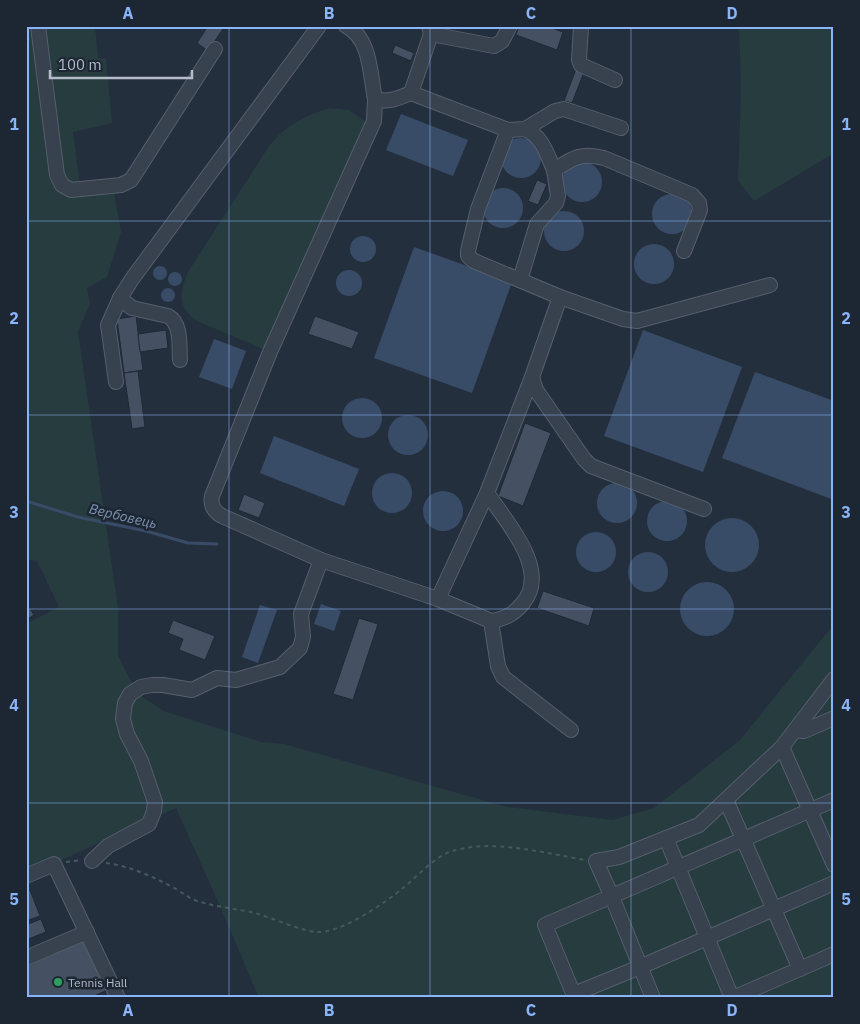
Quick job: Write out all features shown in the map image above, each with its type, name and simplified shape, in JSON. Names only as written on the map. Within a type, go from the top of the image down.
[{"type":"street","points":[[38,26],[57,175],[62,184],[71,190],[121,186],[131,180],[215,49]]},
{"type":"street","points":[[116,382],[108,325],[120,298],[132,279],[319,26]]},
{"type":"street","points":[[346,26],[358,34],[364,45],[375,99],[374,121],[270,352],[211,500],[213,508],[222,516],[321,560],[438,599],[491,622],[505,618],[522,605],[530,593],[532,575],[525,551],[487,493]]},
{"type":"street","points":[[411,93],[430,30],[494,46],[502,41],[510,26]]},
{"type":"street","points":[[581,26],[579,60],[581,65],[584,68],[615,80]]},
{"type":"street","points":[[375,99],[384,102],[411,93],[508,130],[525,129],[534,133],[554,170],[558,199],[537,224],[520,280]]},
{"type":"street","points":[[525,129],[555,111],[564,109],[622,128]]},
{"type":"street","points":[[508,130],[478,209],[468,253],[474,261],[560,297],[628,321],[636,321],[770,284]]},
{"type":"street","points":[[554,170],[578,156],[592,155],[604,158],[692,195],[699,203],[700,210],[684,251]]},
{"type":"street","points":[[438,599],[487,493],[532,377],[560,297]]},
{"type":"street","points":[[120,298],[132,308],[168,316],[172,319],[177,328],[180,360]]},
{"type":"street","points":[[532,377],[536,390],[584,459],[591,466],[704,509]]},
{"type":"street","points":[[92,861],[108,846],[149,824],[154,811],[155,802],[141,761],[124,726],[123,710],[130,694],[142,687],[152,685],[192,690],[217,678],[236,680],[280,668],[300,648],[303,637],[301,614],[321,560]]},
{"type":"street","points":[[491,622],[498,666],[503,677],[571,730]]},
{"type":"street","points":[[653,998],[596,861],[619,857],[699,825],[782,747],[834,679]]},
{"type":"street","points":[[795,730],[804,731],[834,718]]},
{"type":"street","points":[[782,747],[834,865]]},
{"type":"street","points":[[726,800],[800,969]]},
{"type":"street","points":[[834,800],[545,925],[575,996],[834,883]]},
{"type":"street","points":[[666,838],[733,998],[834,954]]},
{"type":"street","points":[[26,876],[54,864],[118,998]]},
{"type":"street","points":[[26,958],[87,932]]},
{"type":"path","points":[[54,864],[84,859],[121,865],[141,872],[203,903],[255,914],[317,932],[339,927],[356,919],[404,888],[427,867],[446,854],[464,848],[486,846],[514,848],[596,861]]},
{"type":"green space","points":[[26,26],[95,26],[98,58],[106,59],[112,123],[73,132],[81,193],[114,192],[121,232],[107,277],[87,288],[90,303],[78,332],[118,608],[118,656],[138,694],[164,711],[261,742],[284,744],[507,807],[612,820],[654,808],[740,740],[834,624],[834,998],[259,998],[176,808],[26,876],[26,624],[59,607],[37,561],[26,559]]},
{"type":"green space","points":[[739,26],[834,26],[834,153],[754,201],[738,181],[741,88]]},
{"type":"green space","points":[[329,108],[349,110],[372,126],[270,352],[197,321],[190,315],[183,304],[183,286],[188,272],[269,146],[282,132],[296,122]]},
{"type":"water","points":[[401,114],[468,140],[453,176],[386,150]]},
{"type":"water","points":[[521,138],[535,144],[541,158],[535,172],[521,178],[507,172],[501,158],[507,144]]},
{"type":"water","points":[[582,162],[596,168],[602,182],[596,196],[582,202],[568,196],[562,182],[568,168]]},
{"type":"water","points":[[503,188],[517,194],[523,208],[517,222],[503,228],[489,222],[483,208],[489,194]]},
{"type":"water","points":[[668,194],[676,194],[683,197],[689,203],[692,214],[689,225],[683,231],[676,234],[668,234],[661,231],[655,225],[652,218],[652,210],[655,203],[661,197]]},
{"type":"water","points":[[560,211],[568,211],[575,214],[581,220],[584,231],[581,242],[575,248],[568,251],[560,251],[553,248],[547,242],[544,235],[544,227],[547,220],[553,214]]},
{"type":"water","points":[[363,236],[372,240],[376,249],[372,258],[363,262],[354,258],[350,249],[354,240]]},
{"type":"water","points":[[650,244],[658,244],[665,247],[671,253],[674,264],[671,275],[665,281],[658,284],[650,284],[643,281],[637,275],[634,268],[634,260],[637,253],[643,247]]},
{"type":"water","points":[[414,247],[512,282],[472,393],[374,358]]},
{"type":"water","points":[[160,266],[165,268],[167,273],[165,278],[160,280],[155,278],[153,273],[155,268]]},
{"type":"water","points":[[349,270],[358,274],[362,283],[358,292],[349,296],[340,292],[336,283],[340,274]]},
{"type":"water","points":[[175,272],[180,274],[182,279],[180,284],[175,286],[170,284],[168,279],[170,274]]},
{"type":"water","points":[[168,288],[173,290],[175,295],[173,300],[168,302],[163,300],[161,295],[163,290]]},
{"type":"water","points":[[643,330],[742,367],[703,472],[604,436]]},
{"type":"water","points":[[214,339],[246,351],[232,389],[199,377]]},
{"type":"water","points":[[755,372],[834,401],[834,500],[722,458]]},
{"type":"water","points":[[358,398],[366,398],[373,401],[379,407],[382,418],[379,429],[373,435],[366,438],[358,438],[351,435],[345,429],[342,422],[342,414],[345,407],[351,401]]},
{"type":"water","points":[[404,415],[412,415],[419,418],[425,424],[428,435],[425,446],[419,452],[412,455],[404,455],[397,452],[391,446],[388,439],[388,431],[391,424],[397,418]]},
{"type":"water","points":[[274,436],[359,469],[344,506],[260,473]]},
{"type":"water","points":[[388,473],[396,473],[403,476],[409,482],[412,493],[409,504],[403,510],[396,513],[388,513],[381,510],[375,504],[372,497],[372,489],[375,482],[381,476]]},
{"type":"water","points":[[621,483],[628,486],[634,492],[637,503],[636,511],[628,520],[621,523],[613,523],[606,520],[598,511],[597,499],[600,492],[609,484]]},
{"type":"water","points":[[439,491],[447,491],[454,494],[460,500],[463,511],[460,522],[454,528],[447,531],[439,531],[432,528],[426,522],[423,515],[423,507],[426,500],[432,494]]},
{"type":"water","points":[[671,501],[678,504],[684,510],[687,521],[686,529],[678,538],[671,541],[663,541],[656,538],[648,529],[647,517],[650,510],[659,502]]},
{"type":"water","points":[[727,518],[737,518],[751,526],[757,535],[759,545],[757,555],[751,564],[737,572],[727,572],[717,567],[710,560],[705,550],[705,540],[710,530],[717,523]]},
{"type":"water","points":[[600,532],[607,535],[613,541],[616,552],[615,560],[607,569],[600,572],[592,572],[585,569],[577,560],[576,548],[579,541],[588,533]]},
{"type":"water","points":[[644,552],[652,552],[659,555],[665,561],[668,572],[665,583],[659,589],[652,592],[644,592],[637,589],[631,583],[628,576],[628,568],[631,561],[637,555]]},
{"type":"water","points":[[702,582],[712,582],[722,586],[730,594],[734,609],[730,624],[722,632],[712,636],[702,636],[692,632],[684,624],[680,614],[680,604],[684,594],[692,586]]},
{"type":"water","points":[[321,604],[341,611],[334,631],[314,624]]},
{"type":"water","points":[[260,605],[277,610],[258,663],[242,657]]},
{"type":"building","points":[[208,26],[225,26],[208,51],[197,43]]},
{"type":"building","points":[[519,26],[546,26],[563,32],[557,50],[516,35]]},
{"type":"building","points":[[395,45],[414,53],[411,61],[392,53]]},
{"type":"building","points":[[576,69],[584,72],[572,103],[564,101]]},
{"type":"building","points":[[537,180],[547,184],[538,205],[528,201]]},
{"type":"building","points":[[136,316],[143,370],[124,373],[117,319]]},
{"type":"building","points":[[315,316],[359,332],[352,349],[308,334]]},
{"type":"building","points":[[166,330],[168,348],[140,352],[138,334]]},
{"type":"building","points":[[138,371],[145,427],[132,429],[124,373]]},
{"type":"building","points":[[525,423],[551,433],[523,506],[498,496]]},
{"type":"building","points":[[244,494],[265,503],[259,518],[238,510]]},
{"type":"building","points":[[543,591],[594,608],[589,626],[537,608]]},
{"type":"building","points":[[26,602],[34,615],[26,620]]},
{"type":"building","points":[[359,618],[378,624],[353,700],[333,694]]},
{"type":"building","points":[[173,620],[215,636],[205,660],[179,650],[183,639],[168,633]]},
{"type":"building","points":[[30,890],[40,916],[26,921],[26,891]]},
{"type":"building","points":[[41,919],[46,932],[26,940],[26,925]]},
{"type":"building","points":[[85,940],[107,990],[90,998],[26,998],[26,966]]},
{"type":"waterway","name":"Вербовець","points":[[26,501],[78,517],[146,531],[188,543],[217,544]]},
{"type":"place","name":"Tennis Hall","points":[[58,982]]}]
